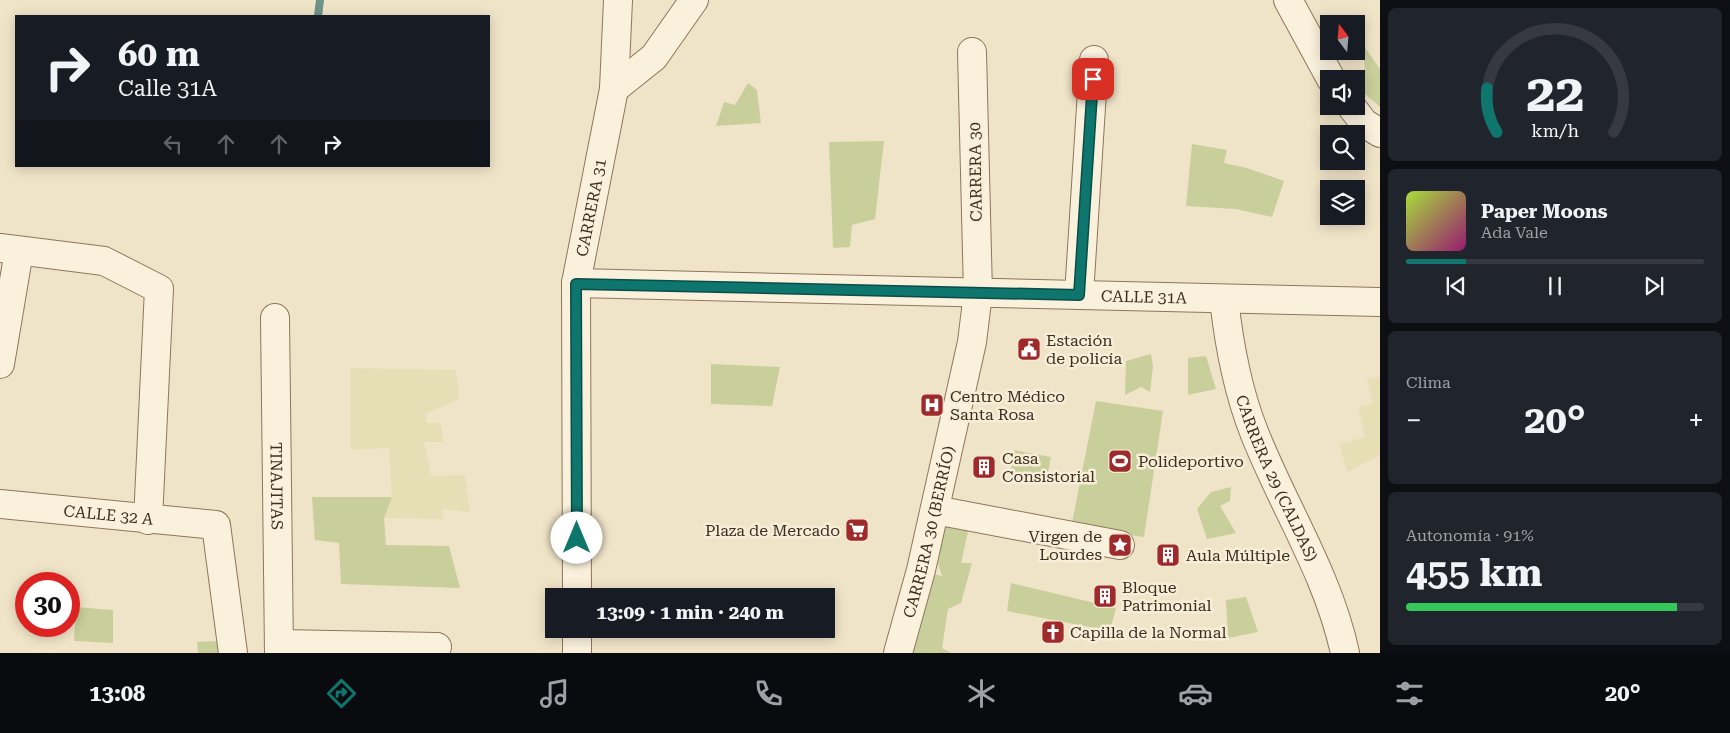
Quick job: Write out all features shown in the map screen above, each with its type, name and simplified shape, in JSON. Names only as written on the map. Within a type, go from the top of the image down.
[{"type":"street","name":"CARRERA 31","points":[[577,588],[576,284],[614,89],[618,0]]},
{"type":"street","points":[[614,89],[654,57],[694,0]]},
{"type":"street","points":[[1288,0],[1326,70]]},
{"type":"street","name":"CARRERA 30","points":[[972,52],[978,293]]},
{"type":"street","points":[[1079,295],[1094,60]]},
{"type":"street","points":[[1358,115],[1364,123],[1380,133]]},
{"type":"street","points":[[0,364],[9,249],[104,261],[160,289],[148,520]]},
{"type":"street","name":"CALLE 31A","points":[[576,284],[1380,302]]},
{"type":"street","name":"CARRERA 30 (BERRÍO)","points":[[898,653],[935,510],[972,342],[978,293]]},
{"type":"street","name":"CARRERA 29 (CALDAS)","points":[[1224,299],[1230,355],[1254,431],[1320,575],[1340,628],[1345,653]]},
{"type":"street","name":"TINAJITAS","points":[[275,318],[279,648]]},
{"type":"street","name":"CALLE 32 A","points":[[0,504],[148,520],[216,525],[232,653]]},
{"type":"street","points":[[935,510],[1120,545]]},
{"type":"street","points":[[577,638],[577,653]]},
{"type":"street","points":[[279,648],[437,646]]},
{"type":"shaded area","points":[[351,368],[456,370],[459,399],[425,414],[427,423],[441,423],[443,442],[424,442],[431,475],[423,476],[465,475],[470,512],[443,509],[443,519],[384,518],[392,497],[389,448],[351,450]]},
{"type":"shaded area","points":[[1380,377],[1380,455],[1347,472],[1340,444],[1365,437],[1358,407],[1373,404],[1367,379]]},
{"type":"green space","points":[[1365,47],[1380,69],[1380,107],[1365,94]]},
{"type":"green space","points":[[748,83],[757,90],[761,123],[716,126],[724,102],[735,105]]},
{"type":"green space","points":[[884,141],[875,219],[852,225],[850,247],[833,248],[829,142]]},
{"type":"green space","points":[[1192,144],[1227,150],[1224,163],[1247,168],[1284,181],[1272,217],[1235,209],[1186,206]]},
{"type":"green space","points":[[1151,354],[1153,367],[1150,392],[1141,387],[1125,395],[1126,361]]},
{"type":"green space","points":[[1206,356],[1216,389],[1188,395],[1188,358]]},
{"type":"green space","points":[[711,364],[780,367],[772,406],[711,404]]},
{"type":"green space","name":"Polideportivo","points":[[1096,401],[1163,411],[1144,537],[1071,528]]},
{"type":"green space","points":[[1014,450],[1051,457],[1046,483],[1010,476]]},
{"type":"green space","points":[[1231,487],[1230,501],[1220,506],[1236,533],[1207,539],[1197,509],[1211,492]]},
{"type":"green space","points":[[312,497],[392,497],[384,518],[386,545],[449,546],[460,588],[341,584],[339,543],[315,540]]},
{"type":"green space","points":[[946,519],[969,527],[961,563],[972,563],[961,603],[948,609],[942,648],[951,653],[912,653],[929,573],[942,576],[938,563]]},
{"type":"green space","points":[[1011,583],[1116,608],[1110,631],[1007,611]]},
{"type":"green space","points":[[1246,597],[1258,632],[1228,638],[1226,600]]},
{"type":"green space","points":[[80,607],[113,610],[113,643],[74,641],[74,637],[80,637]]},
{"type":"green space","points":[[219,641],[220,653],[198,653],[197,642]]},
{"type":"waterway","points":[[318,15],[320,0]]},
{"type":"place","name":"Estación de policía","points":[[1029,349]]},
{"type":"place","name":"Centro Médico Santa Rosa","points":[[932,405]]},
{"type":"place","name":"Polideportivo","points":[[1120,461]]},
{"type":"place","name":"Casa Consistorial","points":[[984,467]]},
{"type":"place","name":"Plaza de Mercado","points":[[857,530]]},
{"type":"place","name":"Virgen de Lourdes","points":[[1120,545]]},
{"type":"place","name":"Aula Múltiple","points":[[1168,555]]},
{"type":"place","name":"Bloque Patrimonial","points":[[1105,596]]},
{"type":"place","name":"Capilla de la Normal","points":[[1053,632]]},
{"type":"route","points":[[577,538],[576,284],[1079,295],[1093,79]]}]
